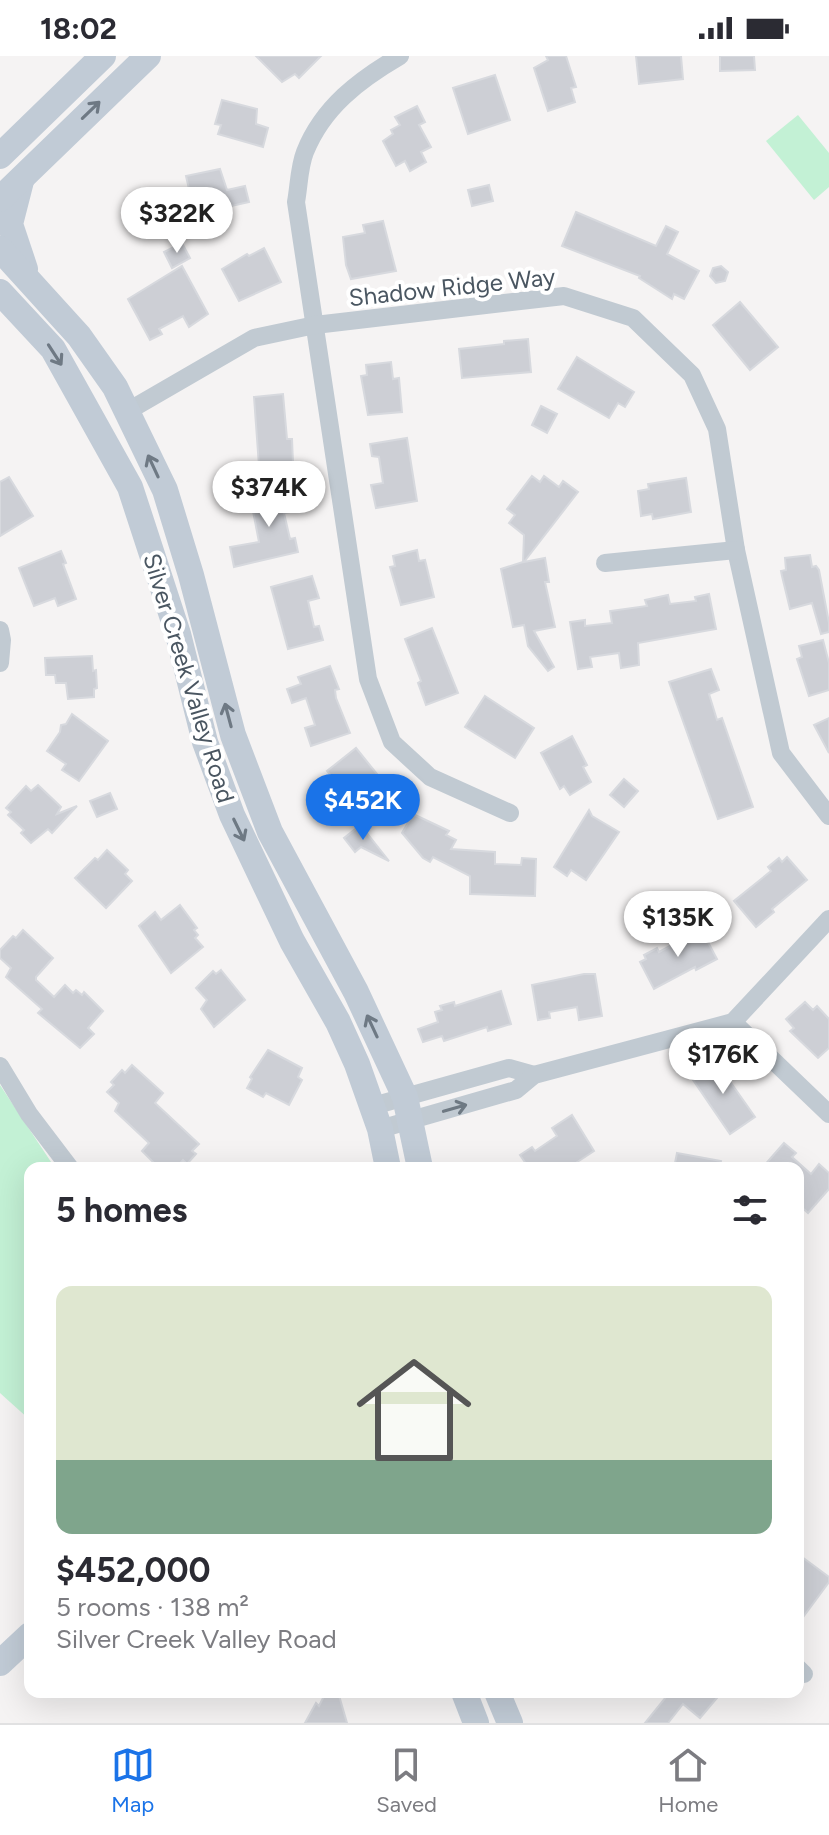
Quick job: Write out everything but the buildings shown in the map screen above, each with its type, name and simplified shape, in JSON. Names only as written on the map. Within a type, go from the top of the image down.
[{"type":"main road","points":[[0,156],[103,56]]},
{"type":"main road","points":[[0,199],[148,56]]},
{"type":"main road","points":[[22,177],[10,224],[27,277]]},
{"type":"main road","name":"Silver Creek Valley Road","points":[[0,249],[79,336],[115,387],[165,490],[233,735],[270,832],[356,992],[408,1109],[419,1162]]},
{"type":"main road","name":"Silver Creek Valley Road","points":[[1,294],[53,349],[130,487],[178,634],[205,742],[232,815],[292,941],[338,1022],[376,1118],[387,1162]]},
{"type":"main road","points":[[0,1663],[24,1641]]},
{"type":"main road","points":[[466,1698],[476,1723]]},
{"type":"main road","points":[[500,1698],[510,1723]]},
{"type":"street","points":[[400,56],[368,74],[326,112],[304,154],[296,202],[368,679],[392,742],[430,777],[510,813]]},
{"type":"street","name":"Shadow Ridge Way","points":[[128,411],[254,338],[315,325],[564,296],[633,318],[692,375],[717,429],[736,550],[781,753],[829,816]]},
{"type":"street","points":[[605,563],[736,550]]},
{"type":"street","points":[[0,630],[0,663]]},
{"type":"street","points":[[376,1118],[408,1109],[516,1090],[534,1075],[733,1022],[829,919]]},
{"type":"street","points":[[733,1022],[829,1114]]},
{"type":"street","points":[[0,1066],[29,1114],[65,1162]]},
{"type":"green space","points":[[798,115],[829,153],[829,187],[814,200],[766,141]]},
{"type":"green space","points":[[0,1085],[51,1162],[24,1162],[24,1415],[0,1393]]}]
